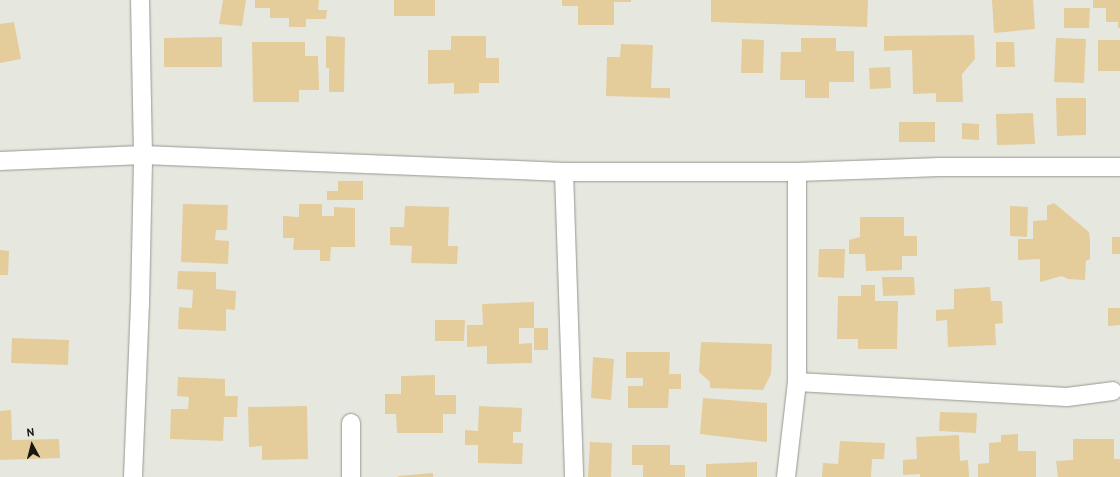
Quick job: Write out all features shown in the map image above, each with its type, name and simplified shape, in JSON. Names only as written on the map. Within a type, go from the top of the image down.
[{"type":"street","points":[[133,477],[140,304],[143,155],[140,0]]},
{"type":"street","points":[[0,161],[143,155],[564,172],[797,172],[940,167],[1119,167]]},
{"type":"street","points":[[564,172],[574,477]]},
{"type":"street","points":[[786,477],[797,382],[797,172]]},
{"type":"street","points":[[797,382],[1067,397],[1113,391]]},
{"type":"street","points":[[351,423],[351,477]]},
{"type":"building","points":[[223,0],[246,0],[242,26],[219,24]]},
{"type":"building","points":[[255,0],[319,0],[318,10],[327,10],[326,19],[306,19],[306,27],[289,27],[289,18],[270,18],[270,8],[255,8]]},
{"type":"building","points":[[394,0],[435,0],[435,16],[394,16]]},
{"type":"building","points":[[562,0],[631,0],[631,2],[614,2],[614,25],[578,25],[578,6],[562,6]]},
{"type":"building","points":[[711,0],[868,0],[867,27],[711,22]]},
{"type":"building","points":[[992,0],[1033,0],[1035,29],[994,33]]},
{"type":"building","points":[[1093,0],[1120,0],[1120,28],[1118,28],[1118,22],[1106,22],[1106,8],[1093,8]]},
{"type":"building","points":[[1064,8],[1090,8],[1089,28],[1064,28]]},
{"type":"building","points":[[14,22],[21,59],[0,63],[0,24]]},
{"type":"building","points":[[974,35],[975,59],[962,74],[963,102],[936,102],[936,93],[913,94],[912,50],[884,51],[884,36]]},
{"type":"building","points":[[326,36],[345,37],[344,92],[329,92],[329,68],[326,68]]},
{"type":"building","points":[[451,36],[486,36],[486,58],[499,58],[499,83],[479,83],[479,93],[454,94],[454,83],[428,84],[428,50],[451,50]]},
{"type":"building","points":[[222,37],[222,67],[164,67],[164,38]]},
{"type":"building","points":[[801,38],[836,38],[836,51],[854,51],[854,82],[829,82],[829,98],[805,98],[805,80],[780,80],[781,52],[801,52]]},
{"type":"building","points":[[1056,38],[1086,39],[1084,83],[1054,82]]},
{"type":"building","points":[[742,39],[764,40],[763,73],[741,73]]},
{"type":"building","points":[[1098,40],[1120,40],[1120,71],[1098,71]]},
{"type":"building","points":[[252,42],[305,42],[305,56],[318,56],[319,90],[299,90],[299,102],[253,102]]},
{"type":"building","points":[[996,42],[1014,42],[1015,67],[996,67]]},
{"type":"building","points":[[621,44],[653,45],[651,88],[670,88],[670,98],[606,96],[607,57],[620,57]]},
{"type":"building","points":[[890,67],[891,88],[870,89],[869,68]]},
{"type":"building","points":[[1056,98],[1086,98],[1086,135],[1057,136]]},
{"type":"building","points":[[1033,113],[1035,144],[997,145],[996,114]]},
{"type":"building","points":[[899,122],[935,122],[935,142],[899,142]]},
{"type":"building","points":[[962,123],[979,124],[979,140],[962,139]]},
{"type":"building","points":[[338,181],[363,181],[363,200],[327,200],[327,191],[338,191]]},
{"type":"building","points":[[1054,203],[1089,232],[1090,259],[1086,261],[1085,280],[1068,279],[1062,276],[1040,282],[1040,259],[1018,260],[1018,239],[1033,239],[1033,221],[1047,220],[1047,206]]},
{"type":"building","points":[[183,204],[228,205],[227,230],[216,230],[215,240],[229,241],[228,264],[181,262]]},
{"type":"building","points":[[299,204],[322,204],[322,216],[334,216],[334,207],[355,208],[355,247],[331,247],[330,261],[320,261],[320,250],[293,250],[294,238],[283,238],[283,216],[299,217]]},
{"type":"building","points":[[405,206],[449,207],[448,246],[458,246],[457,264],[411,263],[412,246],[390,245],[390,227],[404,227]]},
{"type":"building","points":[[1010,206],[1028,207],[1027,237],[1010,236]]},
{"type":"building","points":[[860,217],[904,217],[904,236],[917,236],[917,256],[902,256],[902,270],[866,271],[865,254],[849,254],[849,240],[860,237]]},
{"type":"building","points":[[1112,237],[1120,237],[1120,254],[1112,254]]},
{"type":"building","points":[[819,249],[845,249],[844,278],[818,277]]},
{"type":"building","points":[[0,250],[9,251],[8,275],[0,275]]},
{"type":"building","points":[[178,271],[216,272],[216,289],[236,291],[235,310],[226,309],[226,331],[178,329],[179,307],[192,308],[193,290],[177,289]]},
{"type":"building","points":[[882,277],[914,277],[915,295],[883,296]]},
{"type":"building","points":[[861,285],[875,285],[875,301],[898,301],[897,349],[858,349],[858,339],[837,339],[838,296],[861,296]]},
{"type":"building","points":[[990,287],[991,301],[1002,301],[1003,323],[995,324],[996,345],[948,347],[947,320],[936,321],[936,310],[954,309],[954,289]]},
{"type":"building","points":[[534,302],[534,328],[519,328],[519,344],[532,343],[532,363],[487,364],[487,346],[467,347],[467,325],[483,325],[482,304]]},
{"type":"building","points":[[1108,308],[1120,308],[1120,325],[1108,326]]},
{"type":"building","points":[[435,320],[465,320],[464,341],[435,341]]},
{"type":"building","points":[[534,328],[548,328],[548,350],[534,350]]},
{"type":"building","points":[[12,338],[69,340],[68,365],[11,363]]},
{"type":"building","points":[[701,342],[772,344],[771,374],[763,390],[710,388],[710,382],[699,372]]},
{"type":"building","points":[[626,352],[670,352],[669,374],[681,374],[681,389],[669,389],[668,408],[628,408],[628,386],[643,386],[643,378],[626,378]]},
{"type":"building","points":[[593,357],[614,359],[611,400],[591,398]]},
{"type":"building","points":[[435,375],[435,395],[456,395],[456,414],[443,414],[443,433],[397,433],[396,414],[385,414],[385,394],[401,394],[401,376]]},
{"type":"building","points":[[178,377],[225,379],[225,396],[238,396],[237,417],[224,417],[223,441],[170,439],[171,409],[188,409],[189,397],[177,396]]},
{"type":"building","points":[[703,398],[767,403],[767,442],[700,434]]},
{"type":"building","points":[[307,406],[308,459],[262,460],[262,446],[249,447],[248,407]]},
{"type":"building","points":[[479,406],[522,408],[521,432],[513,432],[513,443],[523,443],[522,464],[478,463],[478,445],[465,445],[465,430],[478,431]]},
{"type":"building","points":[[11,410],[12,440],[59,439],[60,458],[0,460],[0,411]]},
{"type":"building","points":[[940,412],[977,413],[976,433],[939,431]]},
{"type":"building","points":[[1018,434],[1018,451],[1036,451],[1036,477],[978,477],[978,464],[989,463],[989,443],[1001,442],[1001,435]]},
{"type":"building","points":[[959,435],[960,461],[968,460],[969,477],[920,477],[920,474],[903,475],[903,460],[917,459],[916,437]]},
{"type":"building","points":[[1073,439],[1114,439],[1114,459],[1120,459],[1120,477],[1058,477],[1056,461],[1073,460]]},
{"type":"building","points":[[840,441],[885,443],[884,459],[872,459],[871,477],[822,477],[823,463],[838,464]]},
{"type":"building","points":[[590,442],[612,443],[611,477],[588,477]]},
{"type":"building","points":[[632,445],[670,445],[670,465],[685,465],[685,477],[643,477],[643,465],[632,465]]},
{"type":"building","points":[[757,462],[757,477],[706,477],[706,464]]},
{"type":"building","points":[[433,473],[433,477],[398,477],[398,476]]}]
